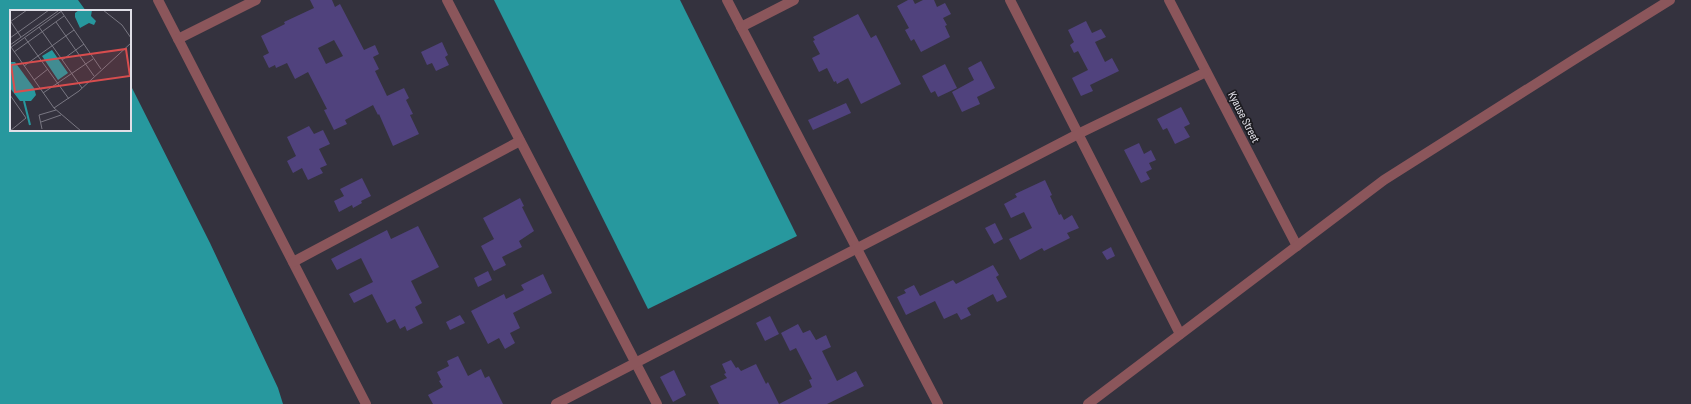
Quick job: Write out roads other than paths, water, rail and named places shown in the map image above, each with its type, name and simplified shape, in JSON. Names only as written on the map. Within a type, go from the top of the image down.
[{"type":"street","points":[[158,0],[366,404]]},
{"type":"street","points":[[178,39],[256,0]]},
{"type":"street","points":[[447,0],[657,404]]},
{"type":"street","points":[[727,0],[938,404]]},
{"type":"street","points":[[742,27],[794,0]]},
{"type":"street","points":[[1010,0],[1180,334]]},
{"type":"street","name":"Kyause Street","points":[[1169,0],[1297,246]]},
{"type":"street","points":[[1088,404],[1384,180],[1575,58],[1670,0]]},
{"type":"street","points":[[556,404],[636,364],[1078,134],[1206,72]]},
{"type":"street","points":[[293,262],[520,140]]},
{"type":"water","points":[[0,0],[78,0],[85,10],[10,10],[10,131],[131,131],[131,86],[210,243],[278,388],[283,404],[0,404]]},
{"type":"water","points":[[494,0],[680,0],[797,236],[648,309]]}]
